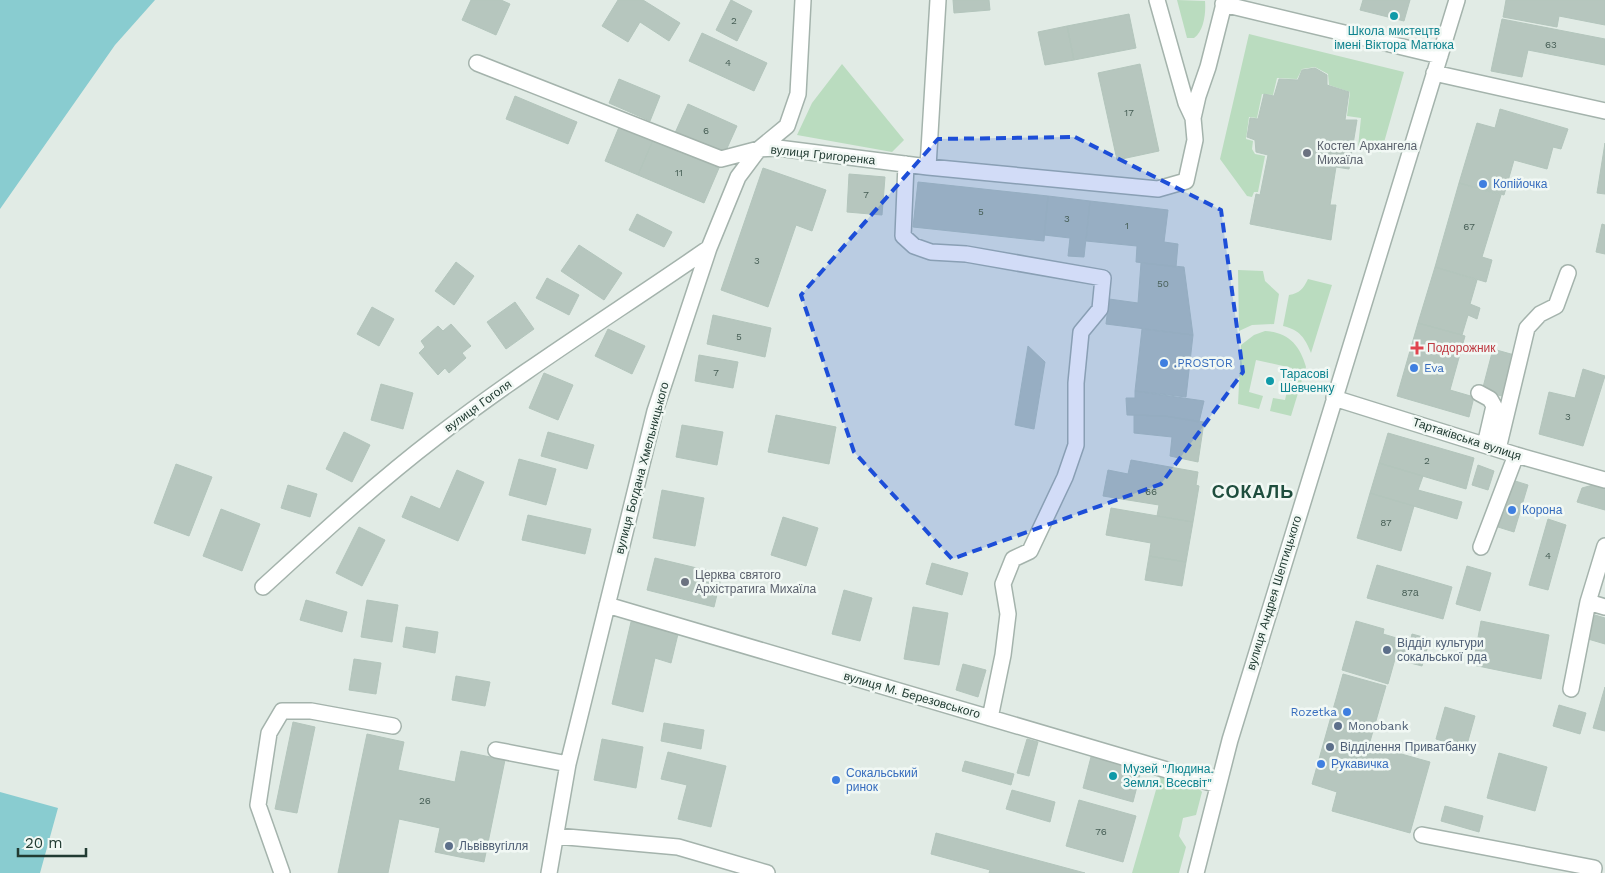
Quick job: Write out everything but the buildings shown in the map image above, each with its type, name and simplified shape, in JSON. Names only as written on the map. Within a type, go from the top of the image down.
[{"type":"street","name":"вулиця Богдана Хмельницького","points":[[549,873],[568,764],[655,411],[709,248],[738,177],[759,149],[787,126],[798,94],[804,0]]},
{"type":"street","points":[[928,167],[938,0]]},
{"type":"street","points":[[1157,0],[1186,103],[1194,118]]},
{"type":"street","name":"вулиця Андрея Шептицького","points":[[1196,873],[1232,731],[1457,0]]},
{"type":"street","points":[[1194,118],[1224,2],[1440,56]]},
{"type":"street","name":"вулиця Григоренка","points":[[477,63],[721,159],[759,149],[778,148],[928,167],[1158,189],[1186,181],[1195,140],[1194,118]]},
{"type":"street","points":[[1434,73],[1605,111]]},
{"type":"street","points":[[906,164],[903,236],[914,246],[930,252],[966,254],[1103,278],[1100,309],[1081,332],[1076,383],[1076,445],[1065,477],[1030,551],[1013,560],[1003,584],[1008,614],[1003,655],[990,718]]},
{"type":"street","name":"вулиця Гоголя","points":[[263,587],[368,492],[434,438],[545,357],[709,248]]},
{"type":"street","points":[[1492,447],[1528,328],[1540,314],[1556,306],[1568,274]]},
{"type":"street","points":[[1480,393],[1490,399],[1494,406],[1492,447]]},
{"type":"street","name":"Тартаківська вулиця","points":[[1334,398],[1516,455],[1604,475]]},
{"type":"street","points":[[1481,547],[1516,455]]},
{"type":"street","points":[[1571,689],[1588,602],[1605,546]]},
{"type":"street","points":[[1588,602],[1605,607]]},
{"type":"street","name":"вулиця М. Березовського","points":[[607,605],[1218,785]]},
{"type":"street","points":[[282,873],[258,805],[269,733],[282,711],[311,711],[393,726]]},
{"type":"street","points":[[496,750],[568,764]]},
{"type":"street","points":[[1422,835],[1594,868],[1593,873]]},
{"type":"street","points":[[556,836],[678,847],[767,873]]},
{"type":"highlighted area","points":[[1075,137],[1221,210],[1243,372],[1161,484],[952,559],[854,452],[801,295],[938,139]]},
{"type":"green space","points":[[1177,0],[1205,1],[1205,16],[1200,31],[1194,38],[1187,38]]},
{"type":"green space","points":[[1249,34],[1404,72],[1381,153],[1358,147],[1361,118],[1347,116],[1350,92],[1329,85],[1328,74],[1315,67],[1302,69],[1297,79],[1277,78],[1273,95],[1262,94],[1257,118],[1249,117],[1246,139],[1253,141],[1252,149],[1255,154],[1265,156],[1258,192],[1254,192],[1252,197],[1247,196],[1220,159]]},
{"type":"green space","points":[[842,64],[904,140],[892,152],[797,135],[812,103]]},
{"type":"green space","points":[[1238,270],[1263,271],[1265,281],[1279,294],[1274,324],[1252,325],[1239,331]]},
{"type":"green space","points":[[1308,279],[1332,285],[1311,353],[1298,332],[1283,326],[1289,295],[1301,290]]},
{"type":"green space","points":[[1265,331],[1280,334],[1292,341],[1300,352],[1306,367],[1291,416],[1270,411],[1273,398],[1285,400],[1292,368],[1256,360],[1249,392],[1263,396],[1259,409],[1238,404],[1241,345],[1254,335]]},
{"type":"green space","points":[[1160,776],[1195,784],[1202,792],[1196,815],[1183,818],[1179,836],[1186,847],[1179,873],[1132,873]]},
{"type":"water","points":[[0,0],[155,0],[115,45],[0,209]]},
{"type":"water","points":[[0,792],[58,808],[40,873],[0,873]]},
{"type":"place","name":"Школа мистецтв імені Віктора Матюка","points":[[1394,16]]},
{"type":"place","name":"Костел Архангела Михаїла","points":[[1307,153]]},
{"type":"place","name":"Копійочка","points":[[1483,184]]},
{"type":"place","name":"Подорожник","points":[[1417,348]]},
{"type":"place","name":".PROSTOR","points":[[1164,363]]},
{"type":"place","name":"Eva","points":[[1414,368]]},
{"type":"place","name":"Тарасові Шевченку","points":[[1270,381]]},
{"type":"place","name":"Корона","points":[[1512,510]]},
{"type":"place","name":"Церква святого Архістратига Михаїла","points":[[685,582]]},
{"type":"place","name":"Відділ культури сокальської рда","points":[[1387,650]]},
{"type":"place","name":"Rozetka","points":[[1347,712]]},
{"type":"place","name":"Monobank","points":[[1338,726]]},
{"type":"place","name":"Відділення Приватбанку","points":[[1330,747]]},
{"type":"place","name":"Рукавичка","points":[[1321,764]]},
{"type":"place","name":"Музей \"Людина. Земля. Всесвіт\"","points":[[1113,776]]},
{"type":"place","name":"Сокальський ринок","points":[[836,780]]},
{"type":"place","name":"Львіввугілля","points":[[449,846]]},
{"type":"district","name":"СОКАЛЬ","points":[[1253,492]]}]
